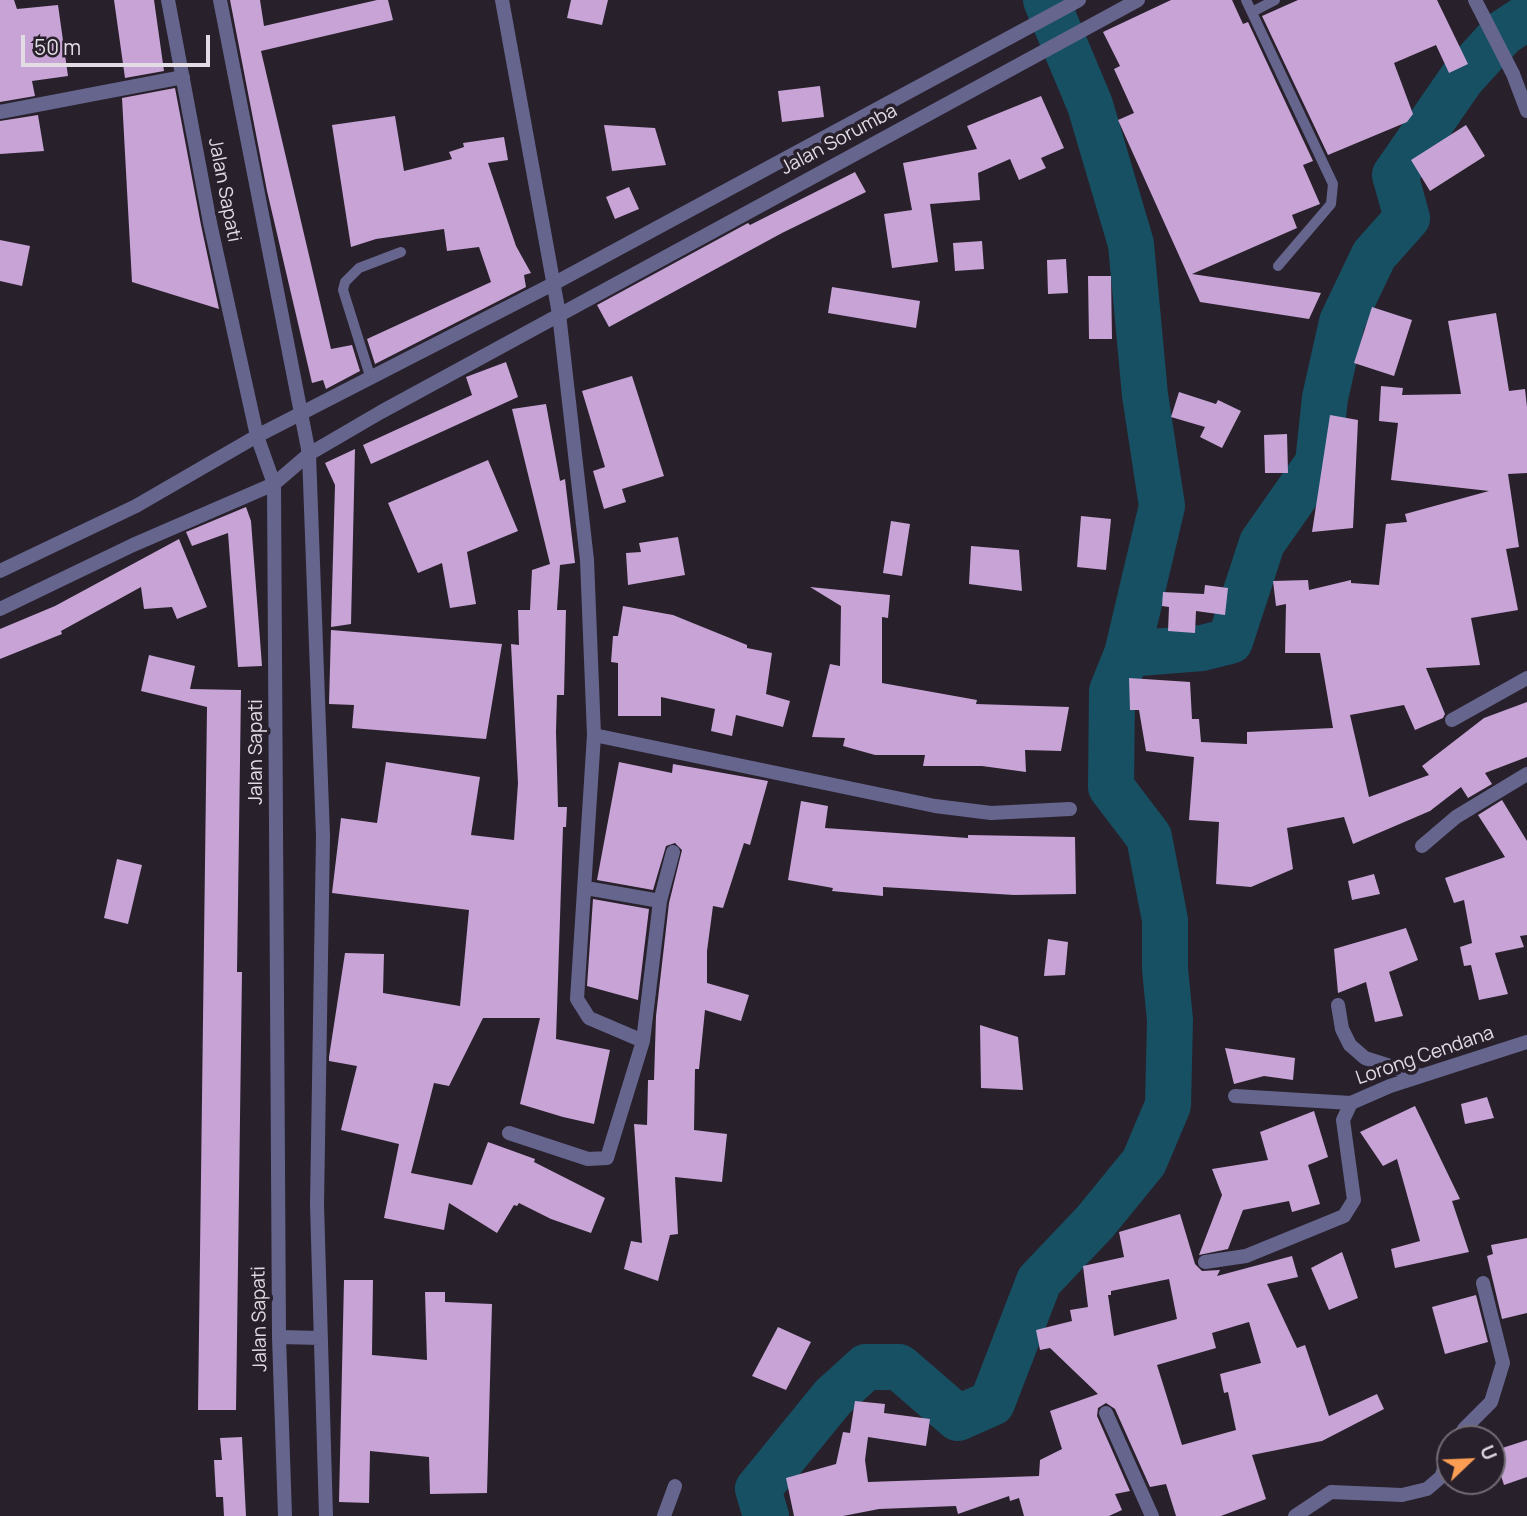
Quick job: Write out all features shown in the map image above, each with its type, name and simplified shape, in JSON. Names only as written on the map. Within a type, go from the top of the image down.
[{"type":"street","name":"Jalan Sapati","points":[[168,0],[210,223],[257,436],[274,484],[279,1338],[285,1516]]},
{"type":"street","name":"Jalan Sapati","points":[[220,0],[309,454],[323,836],[317,1205],[326,1516]]},
{"type":"street","points":[[502,0],[559,314],[587,560],[594,735],[577,999],[589,1018],[643,1041]]},
{"type":"street","name":"Jalan Sorumba","points":[[0,609],[133,545],[274,484],[309,454],[559,314],[1138,0]]},
{"type":"street","points":[[1475,0],[1513,74],[1527,111]]},
{"type":"street","points":[[0,571],[136,506],[257,436],[553,284],[1074,2]]},
{"type":"street","points":[[0,112],[183,77]]},
{"type":"street","points":[[1452,720],[1527,678]]},
{"type":"street","points":[[594,735],[935,806],[991,813],[1070,809]]},
{"type":"street","points":[[1422,846],[1456,817],[1527,774]]},
{"type":"street","points":[[509,1133],[588,1159],[607,1158],[643,1041],[660,901],[673,852]]},
{"type":"street","points":[[586,888],[660,901]]},
{"type":"street","points":[[1338,1005],[1342,1029],[1350,1045],[1365,1058],[1421,1076]]},
{"type":"street","name":"Lorong Cendana","points":[[1205,1262],[1246,1256],[1344,1216],[1354,1200],[1343,1120],[1350,1102],[1527,1042]]},
{"type":"street","points":[[1235,1096],[1350,1102]]},
{"type":"street","points":[[1468,1425],[1491,1402],[1503,1363],[1483,1283]]},
{"type":"street","points":[[279,1338],[321,1338]]},
{"type":"street","points":[[1106,1413],[1152,1516]]},
{"type":"street","points":[[1295,1516],[1331,1492],[1402,1494],[1427,1489],[1436,1481]]},
{"type":"street","points":[[664,1516],[675,1486]]},
{"type":"lane","points":[[1246,0],[1333,184],[1331,204],[1278,266]]},
{"type":"lane","points":[[1252,12],[1275,0]]},
{"type":"lane","points":[[371,379],[343,290],[345,282],[359,268],[401,252]]},
{"type":"building","points":[[0,0],[14,0],[17,9],[58,5],[68,76],[32,81],[35,96],[0,102]]},
{"type":"building","points":[[114,0],[154,0],[164,71],[125,78]]},
{"type":"building","points":[[230,0],[260,0],[264,26],[377,0],[388,0],[393,20],[261,51],[331,349],[352,345],[360,371],[326,389],[323,380],[312,383],[267,191]]},
{"type":"building","points":[[571,0],[608,0],[602,25],[567,18]]},
{"type":"building","points":[[1171,0],[1232,0],[1243,24],[1248,22],[1313,161],[1303,165],[1320,204],[1292,215],[1297,228],[1192,274],[1321,293],[1309,319],[1200,302],[1118,120],[1134,113],[1114,69],[1120,66],[1103,32]]},
{"type":"building","points":[[1298,0],[1437,0],[1468,64],[1449,73],[1436,45],[1394,63],[1413,114],[1407,122],[1328,155],[1262,16]]},
{"type":"building","points":[[820,86],[824,117],[782,122],[778,91]]},
{"type":"building","points":[[175,88],[219,309],[132,282],[122,98]]},
{"type":"building","points":[[1041,96],[1064,148],[1041,158],[1046,168],[1019,180],[1010,159],[978,173],[980,200],[930,204],[938,262],[892,268],[884,214],[912,210],[903,163],[977,149],[967,126]]},
{"type":"building","points":[[38,115],[44,151],[0,154],[0,121]]},
{"type":"building","points":[[395,116],[404,171],[452,159],[449,152],[464,147],[463,143],[504,137],[508,160],[488,163],[516,246],[531,273],[524,275],[526,287],[375,364],[367,339],[491,282],[479,247],[447,251],[444,229],[376,239],[351,247],[332,125]]},
{"type":"building","points":[[604,125],[655,128],[666,165],[612,171]]},
{"type":"building","points":[[1466,125],[1485,156],[1430,191],[1411,160]]},
{"type":"building","points":[[855,172],[866,192],[782,233],[609,327],[597,305],[748,223],[750,225]]},
{"type":"building","points":[[629,187],[639,209],[615,219],[606,197]]},
{"type":"building","points":[[0,240],[30,246],[22,286],[0,281]]},
{"type":"building","points":[[982,241],[984,269],[955,271],[953,243]]},
{"type":"building","points":[[1066,259],[1068,293],[1048,294],[1047,260]]},
{"type":"building","points":[[1088,276],[1111,276],[1112,339],[1089,339]]},
{"type":"building","points":[[832,287],[920,301],[916,328],[828,313]]},
{"type":"building","points":[[1372,307],[1412,320],[1394,376],[1354,363]]},
{"type":"building","points":[[1496,313],[1509,391],[1525,389],[1527,407],[1527,473],[1508,474],[1519,547],[1506,549],[1518,610],[1471,618],[1480,665],[1426,668],[1445,714],[1443,718],[1415,730],[1404,705],[1350,715],[1369,797],[1429,775],[1422,766],[1484,718],[1527,702],[1527,757],[1485,773],[1492,784],[1468,798],[1461,787],[1430,811],[1353,844],[1344,817],[1287,828],[1293,869],[1251,887],[1216,884],[1219,822],[1189,820],[1194,757],[1146,751],[1139,710],[1130,710],[1129,678],[1190,682],[1192,719],[1199,719],[1201,742],[1247,744],[1247,732],[1333,728],[1320,653],[1285,653],[1286,604],[1276,606],[1273,581],[1308,580],[1309,590],[1351,580],[1351,583],[1379,585],[1386,524],[1407,522],[1405,514],[1489,491],[1391,480],[1398,423],[1379,421],[1381,386],[1403,388],[1402,395],[1461,394],[1448,321]]},
{"type":"building","points":[[506,362],[518,397],[371,464],[363,445],[472,395],[466,377]]},
{"type":"building","points":[[632,376],[664,476],[622,489],[626,502],[604,509],[593,471],[605,467],[582,391]]},
{"type":"building","points":[[1179,392],[1216,404],[1218,400],[1241,411],[1222,448],[1200,437],[1205,427],[1171,417]]},
{"type":"building","points":[[546,404],[560,481],[565,479],[575,563],[560,565],[557,610],[566,610],[564,695],[557,695],[558,807],[567,807],[566,827],[563,827],[556,1039],[610,1050],[594,1124],[563,1117],[520,1104],[540,1018],[483,1018],[449,1086],[434,1083],[411,1173],[472,1185],[488,1142],[535,1159],[534,1162],[605,1198],[591,1233],[551,1219],[519,1203],[514,1205],[497,1233],[449,1203],[444,1230],[384,1218],[399,1144],[341,1130],[357,1066],[329,1061],[329,1057],[345,953],[384,954],[383,993],[460,1006],[469,910],[332,893],[341,818],[377,823],[386,762],[480,777],[471,835],[514,840],[518,783],[511,644],[519,645],[518,610],[530,610],[532,570],[550,564],[512,409]]},
{"type":"building","points":[[1330,415],[1358,420],[1353,528],[1312,532]]},
{"type":"building","points":[[1287,434],[1288,473],[1265,473],[1264,435]]},
{"type":"building","points":[[355,449],[351,624],[331,627],[335,485],[325,463]]},
{"type":"building","points":[[488,460],[518,531],[467,552],[476,604],[450,608],[442,563],[418,573],[388,503]]},
{"type":"building","points":[[246,507],[251,521],[262,666],[238,667],[228,533],[192,546],[186,532]]},
{"type":"building","points":[[1081,516],[1111,519],[1106,570],[1077,567]]},
{"type":"building","points":[[891,521],[910,524],[902,576],[883,573]]},
{"type":"building","points":[[678,537],[685,575],[628,585],[626,553],[641,552],[639,543]]},
{"type":"building","points":[[179,539],[207,607],[177,619],[172,607],[144,609],[141,587],[61,631],[62,634],[0,659],[0,629],[55,606]]},
{"type":"building","points":[[971,546],[1019,550],[1022,591],[969,584]]},
{"type":"building","points":[[1205,585],[1228,588],[1225,615],[1196,611],[1195,633],[1168,631],[1169,607],[1162,606],[1163,592],[1204,594]]},
{"type":"building","points":[[810,587],[890,595],[888,618],[882,617],[882,683],[977,700],[976,704],[1069,707],[1061,751],[1025,750],[1026,772],[982,766],[923,766],[925,755],[875,755],[843,746],[845,738],[812,737],[830,664],[840,666],[841,606]]},
{"type":"building","points":[[623,606],[673,615],[747,645],[747,648],[772,653],[766,694],[790,701],[783,727],[736,715],[732,736],[711,731],[715,709],[661,697],[661,716],[618,716],[618,663],[611,662],[613,636],[618,636]]},
{"type":"building","points":[[331,630],[502,644],[486,739],[352,728],[354,705],[329,704]]},
{"type":"building","points":[[149,655],[195,666],[190,689],[241,690],[237,972],[242,972],[236,1410],[198,1410],[207,707],[141,691]]},
{"type":"building","points":[[619,762],[672,773],[673,764],[768,781],[750,845],[744,843],[723,908],[713,906],[707,951],[707,983],[749,995],[741,1021],[705,1010],[699,1069],[695,1069],[694,1130],[727,1134],[722,1182],[675,1177],[678,1234],[670,1235],[658,1281],[624,1269],[631,1241],[642,1243],[634,1124],[647,1125],[648,1080],[654,1080],[656,1016],[669,903],[682,850],[675,843],[666,846],[653,890],[597,880]]},
{"type":"building","points":[[1502,800],[1527,841],[1527,935],[1520,936],[1524,947],[1495,953],[1508,994],[1479,1000],[1471,965],[1464,966],[1460,947],[1472,943],[1464,900],[1454,903],[1445,878],[1505,857],[1478,815]]},
{"type":"building","points":[[801,801],[828,806],[825,828],[968,838],[968,835],[1075,837],[1076,894],[1014,895],[883,887],[883,896],[832,891],[833,888],[788,880]]},
{"type":"building","points":[[117,859],[142,865],[128,924],[104,918]]},
{"type":"building","points":[[1374,874],[1380,894],[1352,900],[1348,881]]},
{"type":"building","points":[[593,899],[649,909],[638,1000],[587,986]]},
{"type":"building","points":[[1406,928],[1418,960],[1389,972],[1403,1016],[1375,1022],[1366,982],[1338,993],[1334,949]]},
{"type":"building","points":[[1048,939],[1068,942],[1065,975],[1044,976]]},
{"type":"building","points":[[980,1025],[1018,1037],[1023,1090],[981,1088]]},
{"type":"building","points":[[1225,1048],[1295,1058],[1293,1080],[1264,1076],[1234,1084]]},
{"type":"building","points":[[1487,1097],[1494,1118],[1465,1124],[1461,1104]]},
{"type":"building","points":[[1415,1106],[1460,1199],[1452,1201],[1469,1252],[1395,1268],[1391,1249],[1420,1241],[1397,1159],[1383,1166],[1360,1132]]},
{"type":"building","points":[[1314,1111],[1328,1157],[1308,1165],[1320,1204],[1292,1212],[1289,1201],[1243,1210],[1228,1249],[1199,1255],[1222,1195],[1212,1169],[1268,1160],[1260,1132]]},
{"type":"building","points":[[1180,1214],[1195,1264],[1202,1271],[1220,1270],[1217,1276],[1292,1256],[1298,1277],[1267,1284],[1297,1348],[1305,1345],[1329,1416],[1377,1394],[1384,1409],[1322,1441],[1252,1455],[1266,1499],[1221,1516],[1176,1516],[1166,1484],[1150,1487],[1115,1409],[1106,1403],[1098,1408],[1097,1416],[1130,1491],[1115,1494],[1122,1510],[1109,1516],[1024,1516],[1019,1498],[1010,1501],[1009,1496],[958,1514],[956,1506],[879,1509],[843,1516],[794,1516],[786,1478],[836,1464],[843,1432],[850,1433],[855,1401],[885,1404],[884,1413],[930,1419],[926,1446],[868,1437],[865,1460],[868,1482],[1039,1476],[1040,1460],[1062,1449],[1050,1411],[1098,1394],[1050,1348],[1040,1350],[1036,1330],[1072,1321],[1070,1310],[1088,1307],[1083,1266],[1124,1257],[1119,1232]],"holes":[[[1169,1279],[1177,1319],[1114,1336],[1108,1295],[1111,1295],[1111,1291]],[[1249,1322],[1261,1363],[1220,1374],[1224,1393],[1228,1392],[1236,1430],[1182,1445],[1157,1365],[1216,1348],[1212,1333]]]},
{"type":"building","points":[[1527,1238],[1527,1313],[1502,1319],[1487,1256],[1493,1254],[1491,1245]]},
{"type":"building","points":[[1342,1252],[1358,1298],[1329,1310],[1311,1268]]},
{"type":"building","points":[[344,1280],[373,1280],[372,1355],[427,1360],[425,1292],[445,1292],[445,1302],[492,1304],[487,1493],[430,1494],[429,1457],[370,1451],[369,1503],[339,1502]]},
{"type":"building","points":[[1476,1295],[1488,1342],[1445,1354],[1432,1307]]},
{"type":"building","points":[[778,1327],[811,1342],[786,1390],[752,1376]]},
{"type":"building","points":[[242,1437],[246,1516],[224,1516],[223,1497],[216,1497],[214,1460],[222,1460],[220,1438]]},
{"type":"building","points":[[1527,1440],[1527,1477],[1506,1484],[1506,1447]]},
{"type":"waterway","points":[[1046,0],[1090,105],[1131,244],[1145,395],[1162,506],[1127,654]]},
{"type":"waterway","points":[[766,1516],[758,1489],[833,1397],[866,1367],[899,1367],[958,1418],[992,1403],[1039,1281],[1095,1222],[1144,1162],[1168,1105],[1170,1020],[1165,969],[1165,920],[1149,837],[1111,787],[1112,691],[1127,654],[1202,648],[1230,641],[1262,543],[1318,463],[1325,398],[1342,322],[1374,255],[1407,218],[1395,175],[1462,78],[1503,33],[1527,17]]}]
